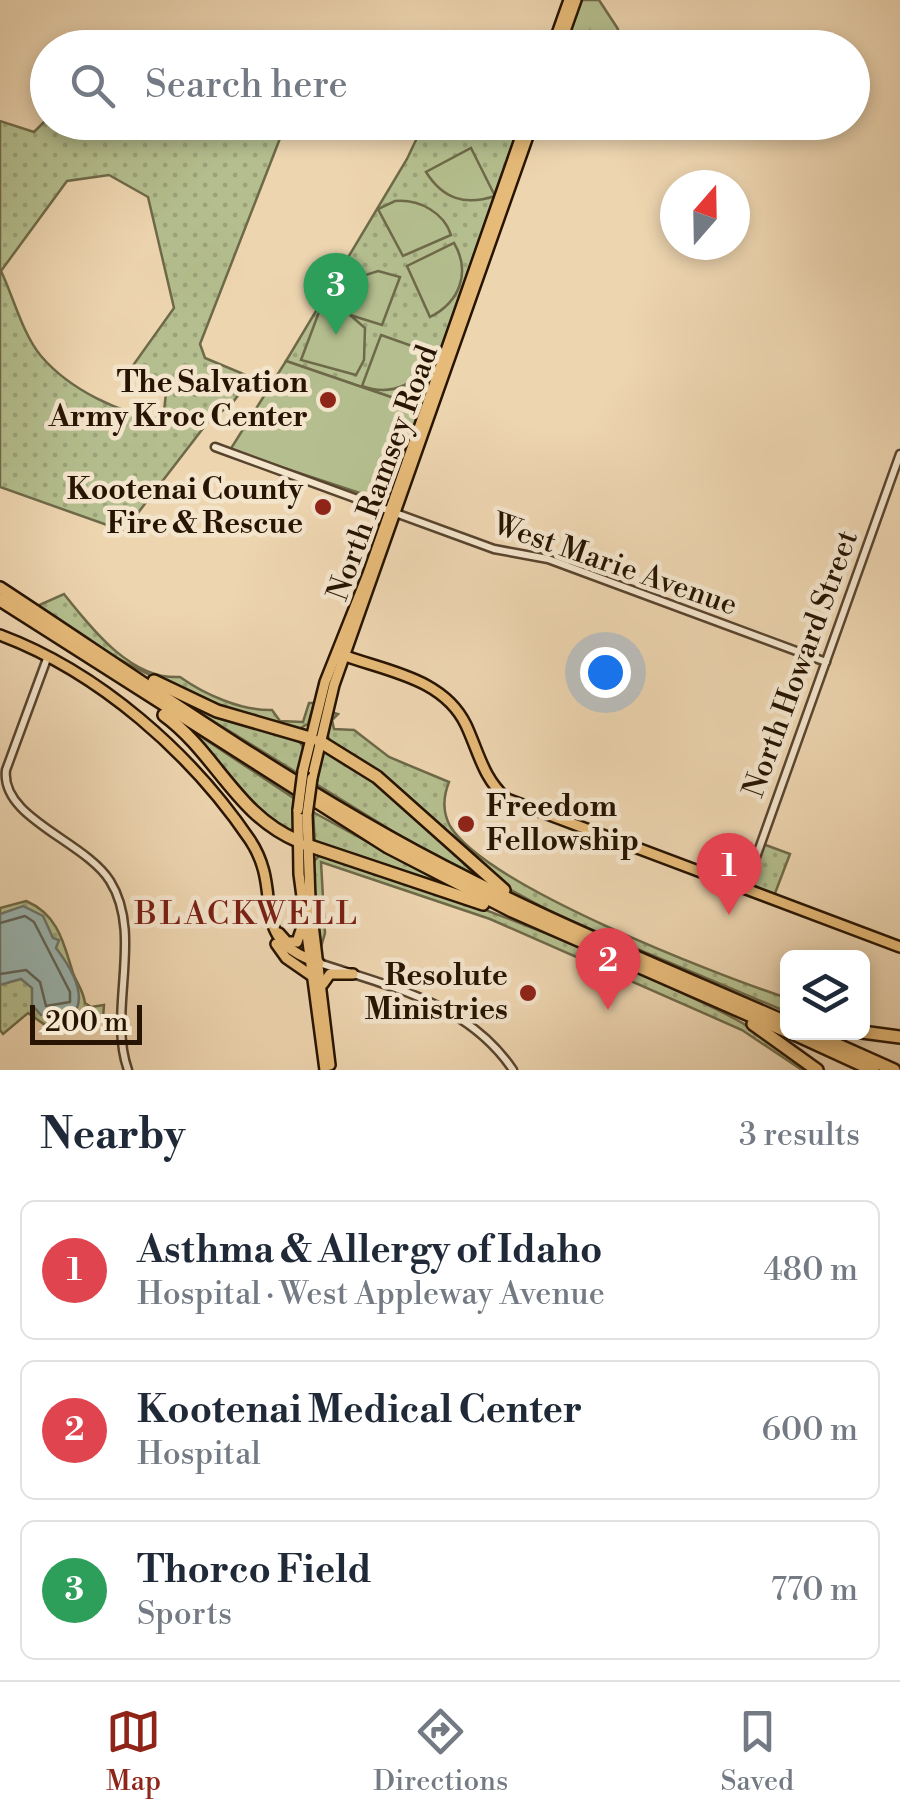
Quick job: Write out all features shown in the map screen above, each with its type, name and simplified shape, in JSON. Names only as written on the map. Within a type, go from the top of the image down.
[{"type":"highway","points":[[0,588],[10,602],[34,616],[217,712],[315,739],[377,777],[481,874],[546,921]]},
{"type":"highway","points":[[34,616],[188,733],[254,816],[302,844],[546,921],[780,1019]]},
{"type":"highway","points":[[72,635],[338,808],[546,921]]},
{"type":"highway","points":[[85,655],[388,847],[780,1028]]},
{"type":"highway","points":[[686,978],[780,1011]]},
{"type":"highway","points":[[669,980],[769,1033],[817,1070]]},
{"type":"highway","points":[[870,1033],[900,1037]]},
{"type":"highway","points":[[807,1040],[873,1070]]},
{"type":"highway","points":[[827,1040],[894,1070]]},
{"type":"main road","points":[[562,30],[573,0]]},
{"type":"main road","name":"North Ramsey Road","points":[[302,844],[307,774],[341,654],[523,140]]},
{"type":"main road","points":[[0,635],[48,655],[144,724],[207,786],[260,860],[278,950],[318,982]]},
{"type":"main road","points":[[341,654],[420,682],[449,700],[464,722],[486,776],[507,799],[900,947]]},
{"type":"main road","points":[[273,923],[287,942],[302,938],[302,844]]},
{"type":"main road","points":[[302,844],[328,1070]]},
{"type":"main road","points":[[299,874],[316,962]]},
{"type":"main road","points":[[273,923],[281,945],[316,962]]},
{"type":"main road","points":[[318,982],[330,974],[354,974]]},
{"type":"street","name":"West Marie Avenue","points":[[215,446],[501,551],[548,559],[826,662]]},
{"type":"street","name":"North Howard Street","points":[[744,890],[900,454]]},
{"type":"street","points":[[48,655],[8,763],[5,786],[16,807],[91,858],[117,894],[122,920],[122,1044],[128,1070]]},
{"type":"street","points":[[316,962],[454,1012],[485,1036],[513,1070]]},
{"type":"green space","points":[[580,0],[599,0],[618,29],[618,30],[570,30]]},
{"type":"green space","points":[[0,121],[30,131],[30,140],[279,140],[200,344],[205,358],[246,375],[246,385],[230,406],[211,418],[124,531],[0,487]],"holes":[[[109,175],[148,197],[174,308],[129,371],[141,383],[167,385],[163,419],[113,406],[53,368],[29,337],[1,271],[67,181]]]},
{"type":"green space","points":[[416,140],[516,140],[423,408],[286,361]]},
{"type":"green space","points":[[471,148],[495,196],[456,198],[440,189],[426,172]]},
{"type":"green space","points":[[395,201],[413,202],[430,209],[443,220],[451,235],[403,256],[378,209]]},
{"type":"green space","points":[[454,243],[462,265],[460,285],[449,303],[430,317],[407,266]]},
{"type":"green space","points":[[378,271],[400,277],[382,325],[350,315],[365,328],[364,360],[356,375],[301,360],[322,304],[331,307],[353,279]]},
{"type":"green space","points":[[381,335],[432,353],[421,373],[394,389],[362,386]]},
{"type":"green space","points":[[286,361],[423,408],[390,503],[230,450]]},
{"type":"green space","points":[[64,594],[114,650],[145,670],[180,677],[236,704],[272,710],[280,721],[303,722],[309,703],[314,703],[308,724],[297,730],[263,720],[194,695],[128,664],[37,606]]},
{"type":"green space","points":[[171,695],[298,740],[304,748],[299,774]]},
{"type":"green space","points":[[331,712],[338,714],[332,720],[334,729],[354,730],[389,757],[449,782],[444,804],[450,826],[472,850],[508,875],[606,926],[780,995],[780,1009],[559,916],[494,881],[358,759],[330,741],[326,732]]},
{"type":"green space","points":[[185,726],[295,799],[293,832],[268,821]]},
{"type":"green space","points":[[322,748],[381,783],[479,878],[407,840],[316,784]]},
{"type":"green space","points":[[313,812],[444,884],[315,843]]},
{"type":"green space","points":[[763,844],[790,854],[774,896],[750,883]]},
{"type":"green space","points":[[321,854],[570,943],[734,1018],[810,1070],[802,1070],[742,1030],[490,919],[321,862],[325,933],[321,947],[312,863]]},
{"type":"green space","points":[[26,901],[46,914],[59,932],[85,1003],[91,1007],[104,1005],[103,1018],[94,1026],[84,1011],[55,1032],[28,1013],[3,1034],[0,1030],[0,908]]},
{"type":"water","points":[[23,906],[43,916],[53,938],[59,940],[56,948],[78,989],[73,1015],[41,1015],[32,1005],[32,988],[21,979],[0,985],[0,914]]},
{"type":"place","name":"Thorco Field","points":[[336,335]]},
{"type":"place","name":"The Salvation Army Kroc Center","points":[[328,400]]},
{"type":"place","name":"Kootenai County Fire & Rescue","points":[[323,507]]},
{"type":"place","name":"Freedom Fellowship","points":[[466,824]]},
{"type":"place","name":"Asthma & Allergy of Idaho","points":[[729,915]]},
{"type":"place","name":"Resolute Ministries","points":[[528,993]]},
{"type":"place","name":"Kootenai Medical Center","points":[[608,1010]]},
{"type":"district","name":"BLACKWELL","points":[[247,914]]}]
